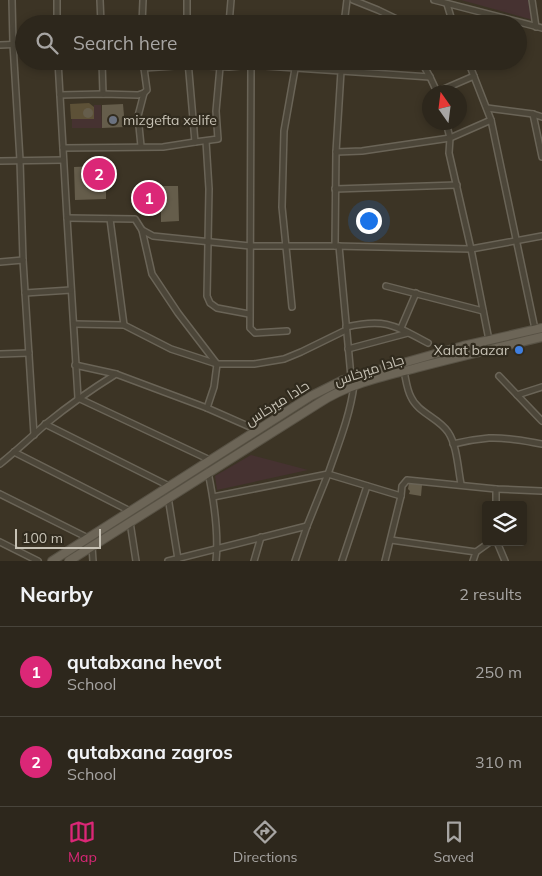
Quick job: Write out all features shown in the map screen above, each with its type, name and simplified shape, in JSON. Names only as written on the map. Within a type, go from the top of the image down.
[{"type":"main road","name":"حادا ميرخاس","points":[[52,561],[323,389],[343,380],[539,328]]},
{"type":"main road","name":"جادا ميرخاس","points":[[69,561],[326,398],[342,390],[404,371],[542,337]]},
{"type":"street","points":[[12,0],[23,260],[34,435]]},
{"type":"street","points":[[57,0],[57,15]]},
{"type":"street","points":[[100,0],[101,15]]},
{"type":"street","points":[[142,15],[143,0]]},
{"type":"street","points":[[186,15],[187,0]]},
{"type":"street","points":[[230,15],[231,0]]},
{"type":"street","points":[[339,0],[347,2],[345,15]]},
{"type":"street","points":[[354,0],[388,15]]},
{"type":"street","points":[[434,0],[489,15]]},
{"type":"street","points":[[532,0],[539,28]]},
{"type":"street","points":[[447,4],[450,15]]},
{"type":"street","points":[[0,46],[13,44]]},
{"type":"street","points":[[59,70],[78,398]]},
{"type":"street","points":[[102,70],[103,94]]},
{"type":"street","points":[[141,146],[138,116],[144,93],[147,90],[144,70]]},
{"type":"street","points":[[189,70],[195,142]]},
{"type":"street","points":[[63,148],[162,147],[218,139],[216,111],[220,70]]},
{"type":"street","points":[[251,70],[250,328],[255,333],[287,331]]},
{"type":"street","points":[[292,308],[282,207],[284,132],[295,70]]},
{"type":"street","points":[[318,70],[430,77]]},
{"type":"street","points":[[426,70],[434,85]]},
{"type":"street","points":[[472,70],[491,120],[516,242],[539,328]]},
{"type":"street","points":[[340,71],[335,189],[337,246],[351,378]]},
{"type":"street","points":[[453,85],[474,76]]},
{"type":"street","points":[[60,95],[144,93]]},
{"type":"street","points":[[487,108],[533,114],[542,117]]},
{"type":"street","points":[[533,114],[542,157]]},
{"type":"street","points":[[336,152],[362,151],[450,138],[491,120]]},
{"type":"street","points":[[448,130],[450,138],[449,153],[471,249],[488,340]]},
{"type":"street","points":[[206,141],[209,189],[207,296],[210,303],[217,308],[249,314]]},
{"type":"street","points":[[0,161],[63,160]]},
{"type":"street","points":[[335,189],[457,185]]},
{"type":"street","points":[[66,218],[135,219],[142,230],[152,274],[178,313],[217,364],[214,387],[207,408]]},
{"type":"street","points":[[110,218],[124,325]]},
{"type":"street","points":[[142,230],[154,236],[250,246],[286,247],[337,246],[471,249],[542,236]]},
{"type":"street","points":[[0,262],[23,260]]},
{"type":"street","points":[[386,286],[483,311]]},
{"type":"street","points":[[25,293],[71,290]]},
{"type":"street","points":[[401,328],[416,294]]},
{"type":"street","points":[[74,324],[124,325],[171,349],[217,364],[254,364],[284,359],[346,328],[376,322],[391,324],[401,328],[428,343]]},
{"type":"street","points":[[348,349],[408,332]]},
{"type":"street","points":[[0,354],[29,353]]},
{"type":"street","points":[[76,365],[116,374],[207,408],[257,430]]},
{"type":"street","points":[[404,371],[411,398],[447,430],[454,444],[461,484]]},
{"type":"street","points":[[0,464],[78,398],[116,374]]},
{"type":"street","points":[[499,376],[542,421]]},
{"type":"street","points":[[295,561],[347,421],[354,385]]},
{"type":"street","points":[[517,395],[542,387]]},
{"type":"street","points":[[78,398],[210,460]]},
{"type":"street","points":[[46,424],[170,486]]},
{"type":"street","points":[[454,444],[491,438],[506,438],[542,444]]},
{"type":"street","points":[[14,452],[130,511]]},
{"type":"street","points":[[208,472],[213,497],[217,548],[216,561]]},
{"type":"street","points":[[213,497],[328,474],[401,496]]},
{"type":"street","points":[[385,561],[402,486],[407,480],[496,489],[542,491]]},
{"type":"street","points":[[342,561],[368,486]]},
{"type":"street","points":[[496,489],[496,501]]},
{"type":"street","points":[[0,494],[88,538]]},
{"type":"street","points":[[168,497],[178,559]]},
{"type":"street","points":[[130,522],[136,561]]},
{"type":"street","points":[[170,561],[307,526]]},
{"type":"street","points":[[254,561],[261,538]]},
{"type":"street","points":[[391,540],[476,552]]},
{"type":"street","points":[[0,542],[38,561]]},
{"type":"street","points":[[92,546],[93,561]]},
{"type":"street","points":[[473,561],[476,552],[484,546]]},
{"type":"street","points":[[499,546],[505,561]]},
{"type":"shaded area","points":[[461,0],[530,0],[533,20],[527,18],[527,15],[515,15]]},
{"type":"shaded area","points":[[89,103],[94,107],[94,119],[71,119],[70,104]]},
{"type":"shaded area","points":[[94,105],[101,105],[102,128],[72,128],[72,119],[94,119]]},
{"type":"shaded area","points":[[251,455],[308,470],[217,490],[215,476]]},
{"type":"building","points":[[123,104],[125,127],[102,128],[102,105]]},
{"type":"building","points":[[86,108],[90,108],[93,113],[92,117],[86,118],[83,115],[83,111]]},
{"type":"building","points":[[97,166],[97,174],[106,173],[106,199],[75,200],[74,167]]},
{"type":"building","points":[[157,186],[178,186],[179,221],[161,222],[161,212],[158,212]]},
{"type":"building","points":[[409,483],[422,485],[421,496],[409,494]]},
{"type":"place","name":"mizgefta xelife","points":[[113,120]]},
{"type":"place","name":"qutabxana zagros","points":[[99,174]]},
{"type":"place","name":"qutabxana hevot","points":[[149,198]]},
{"type":"place","name":"Xalat bazar","points":[[519,350]]}]
